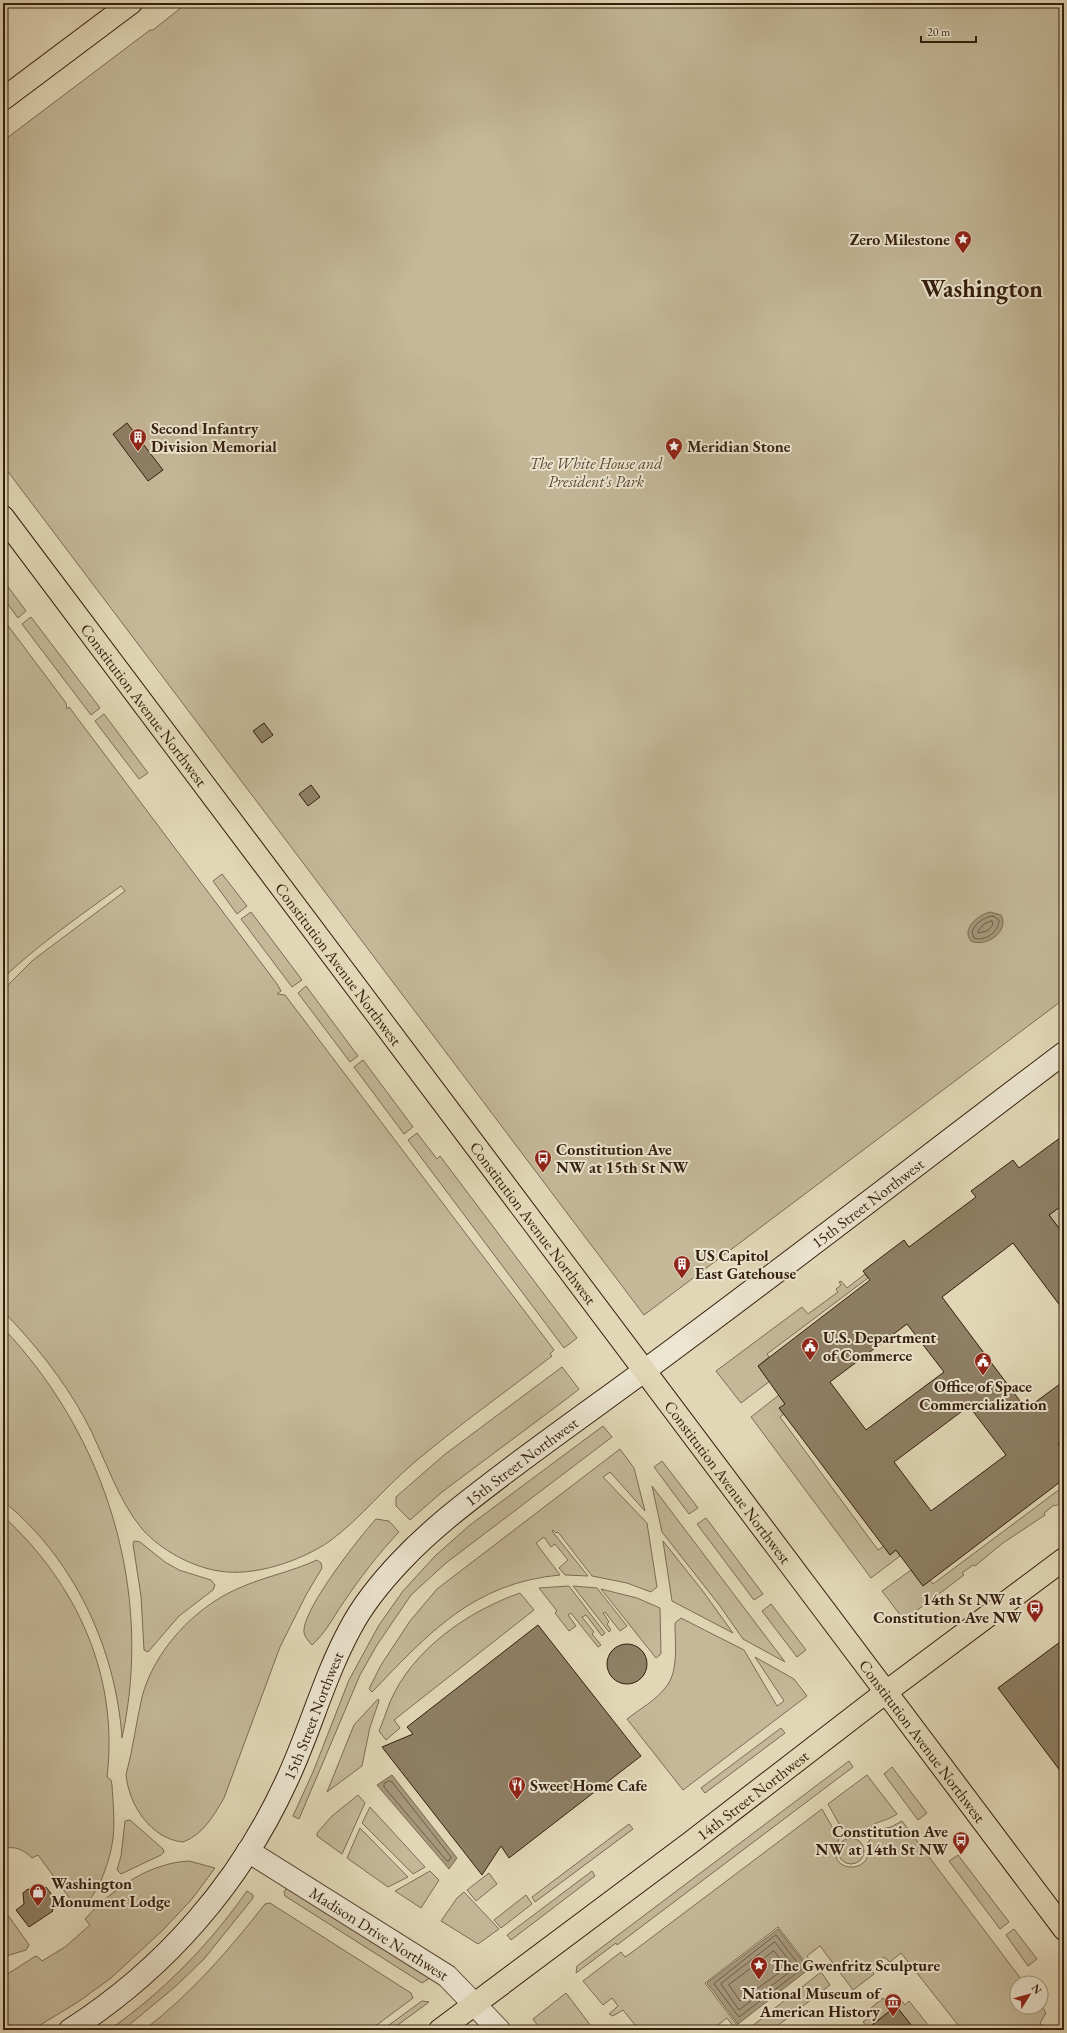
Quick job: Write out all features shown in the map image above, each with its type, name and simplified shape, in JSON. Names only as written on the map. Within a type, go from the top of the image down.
[{"type":"main road","points":[[3,99],[131,3]]},
{"type":"main road","name":"Constitution Avenue Northwest","points":[[3,517],[1064,1929]]},
{"type":"main road","name":"15th Street Northwest","points":[[70,2030],[121,1995],[149,1971],[187,1934],[212,1904],[248,1851],[287,1780],[325,1682],[350,1628],[388,1576],[416,1546],[451,1514],[1064,1053]]},
{"type":"main road","name":"14th Street Northwest","points":[[440,2030],[690,1843],[886,1692],[1064,1558]]},
{"type":"main road","name":"Madison Drive Northwest","points":[[248,1851],[447,1976],[499,2030]]},
{"type":"green space","name":"The White House and President's Park","points":[[187,3],[1064,3],[1064,999],[644,1315],[3,465],[3,141],[150,30],[153,30]]},
{"type":"green space","points":[[3,580],[26,611],[18,618],[3,598]]},
{"type":"green space","points":[[31,617],[100,708],[91,715],[22,624]]},
{"type":"green space","points":[[3,619],[66,703],[67,709],[69,707],[277,984],[281,991],[277,994],[285,995],[554,1350],[550,1354],[552,1356],[416,1461],[342,1532],[330,1541],[305,1555],[277,1566],[247,1572],[219,1571],[209,1569],[188,1562],[168,1551],[150,1537],[134,1518],[118,1491],[85,1419],[58,1376],[26,1336],[3,1311],[3,990],[33,960],[125,891],[121,886],[46,942],[3,978]]},
{"type":"green space","points":[[104,714],[148,773],[139,779],[95,721]]},
{"type":"green space","points":[[222,874],[247,906],[237,914],[213,881]]},
{"type":"green space","points":[[251,912],[302,980],[292,987],[241,919]]},
{"type":"green space","points":[[306,986],[358,1056],[350,1062],[298,993]]},
{"type":"green space","points":[[363,1060],[413,1127],[404,1134],[354,1067]]},
{"type":"green space","points":[[417,1133],[437,1159],[440,1156],[577,1338],[564,1348],[408,1140]]},
{"type":"green space","points":[[1064,1204],[1064,1235],[1049,1215]]},
{"type":"green space","points":[[865,1274],[868,1278],[767,1354],[769,1357],[758,1366],[770,1381],[741,1403],[716,1371],[802,1307],[808,1314],[838,1292],[836,1289],[841,1285],[839,1282],[841,1281],[847,1288]]},
{"type":"green space","points":[[3,1328],[39,1371],[70,1417],[94,1466],[113,1518],[126,1572],[131,1627],[130,1683],[122,1738],[118,1705],[111,1671],[87,1608],[70,1578],[51,1550],[28,1524],[3,1501]]},
{"type":"green space","points":[[562,1367],[579,1389],[442,1492],[410,1520],[396,1506],[396,1497],[444,1455]]},
{"type":"green space","points":[[779,1395],[785,1404],[784,1414],[780,1417],[878,1550],[884,1546],[890,1555],[896,1550],[900,1556],[871,1578],[751,1417]]},
{"type":"green space","points":[[603,1426],[612,1437],[446,1563],[411,1595],[377,1645],[360,1675],[299,1819],[293,1816],[313,1772],[349,1680],[379,1625],[403,1591],[435,1556],[470,1525]]},
{"type":"green space","points":[[620,1449],[634,1468],[645,1511],[610,1472],[603,1477],[647,1523],[657,1587],[651,1592],[627,1583],[592,1576],[558,1532],[556,1533],[553,1530],[552,1531],[588,1576],[565,1575],[559,1568],[568,1560],[555,1544],[551,1547],[544,1537],[536,1543],[560,1575],[529,1580],[502,1588],[477,1600],[455,1614],[434,1631],[372,1692],[369,1689],[381,1665],[410,1621],[437,1589]]},
{"type":"green space","points":[[662,1461],[698,1508],[689,1514],[654,1467]]},
{"type":"green space","points":[[652,1486],[785,1662],[743,1639],[720,1606],[662,1532]]},
{"type":"green space","points":[[1064,1486],[1064,1500],[1056,1506],[1054,1505],[1044,1513],[1045,1515],[1003,1543],[975,1566],[973,1565],[962,1573],[964,1575],[904,1620],[882,1591],[911,1570],[923,1586],[930,1580],[933,1584]]},
{"type":"green space","points":[[3,1516],[29,1543],[52,1571],[72,1602],[87,1634],[99,1668],[106,1703],[109,1740],[107,1777],[111,1780],[112,1785],[114,1832],[110,1856],[98,1887],[86,1903],[79,1908],[76,1907],[38,1855],[32,1858],[19,1849],[3,1849]]},
{"type":"green space","points":[[706,1518],[763,1594],[754,1600],[697,1524]]},
{"type":"green space","points":[[376,1519],[389,1521],[399,1532],[370,1566],[325,1630],[312,1645],[305,1636],[304,1629],[307,1618],[314,1604],[334,1572]]},
{"type":"green space","points":[[134,1541],[140,1542],[165,1562],[179,1570],[211,1580],[215,1585],[213,1590],[179,1616],[148,1652],[144,1650],[141,1596],[133,1544]]},
{"type":"green space","points":[[663,1541],[702,1590],[733,1633],[672,1601]]},
{"type":"green space","points":[[317,1560],[321,1563],[322,1568],[306,1595],[280,1647],[224,1798],[207,1824],[190,1839],[183,1842],[171,1839],[161,1834],[144,1819],[137,1809],[128,1786],[126,1775],[142,1697],[156,1663],[166,1648],[191,1619],[221,1597],[247,1585]]},
{"type":"green space","points":[[569,1586],[605,1633],[602,1636],[586,1615],[582,1617],[594,1632],[592,1634],[601,1645],[598,1647],[571,1613],[568,1615],[576,1626],[569,1631],[555,1613],[557,1611],[539,1588]]},
{"type":"green space","points":[[573,1586],[597,1588],[627,1626],[620,1631],[605,1612],[603,1613],[609,1622],[607,1624],[611,1630],[609,1632]]},
{"type":"green space","points":[[601,1589],[637,1598],[660,1608],[661,1654],[656,1658]]},
{"type":"green space","points":[[520,1593],[534,1610],[394,1720],[400,1728],[386,1740],[379,1731],[390,1702],[400,1683],[427,1649],[462,1622],[481,1610]]},
{"type":"green space","points":[[771,1604],[806,1650],[797,1657],[762,1611]]},
{"type":"green space","points":[[681,1618],[744,1650],[777,1706],[784,1701],[755,1657],[794,1679],[807,1696],[683,1790],[627,1719],[658,1696],[670,1680],[675,1665],[675,1623]]},
{"type":"green space","points":[[378,1699],[379,1701],[370,1727],[362,1766],[327,1792],[354,1725]]},
{"type":"green space","points":[[781,1728],[785,1733],[705,1793],[701,1788]]},
{"type":"green space","points":[[849,1761],[853,1767],[617,1945],[616,1943],[576,1973],[577,1966]]},
{"type":"green space","points":[[892,1767],[927,1813],[918,1820],[884,1774]]},
{"type":"green space","points":[[867,1775],[897,1814],[875,1824],[862,1838],[853,1834],[846,1836],[828,1804]]},
{"type":"green space","points":[[358,1795],[365,1803],[342,1854],[317,1836],[317,1833],[332,1816]]},
{"type":"green space","points":[[370,1807],[425,1867],[413,1874],[362,1823]]},
{"type":"green space","points":[[822,1809],[839,1839],[835,1851],[837,1859],[843,1865],[850,1867],[858,1866],[864,1862],[868,1854],[867,1844],[877,1830],[891,1827],[902,1821],[1018,1975],[1009,1975],[1009,2015],[1045,2015],[1040,2023],[1042,2026],[1039,2030],[962,2030],[901,1953],[890,1962],[884,1957],[870,1968],[874,1974],[853,1990],[820,1946],[807,1956],[814,1965],[810,1968],[778,1927],[705,1983],[737,2025],[734,2027],[727,2018],[714,2028],[716,2030],[639,2030],[623,2010],[613,2016],[609,2014],[618,2006],[612,1998],[603,2005],[583,1981],[621,1952],[625,1957]]},
{"type":"green space","points":[[130,1820],[163,1849],[164,1852],[161,1855],[121,1874],[117,1870],[121,1856],[125,1821]]},
{"type":"green space","points":[[629,1824],[633,1829],[535,1902],[532,1897]]},
{"type":"green space","points":[[360,1828],[408,1877],[388,1887],[347,1858]]},
{"type":"green space","points":[[851,1838],[860,1842],[864,1851],[860,1860],[851,1864],[842,1860],[838,1851],[842,1842]]},
{"type":"green space","points":[[958,1855],[1009,1922],[1000,1929],[949,1861]]},
{"type":"green space","points":[[189,1861],[215,1868],[192,1899],[163,1930],[111,1978],[78,2002],[32,2030],[3,2030],[3,1977],[34,1957],[37,1956],[42,1961],[65,1947],[90,1925],[85,1919],[119,1888],[146,1872],[174,1863]]},
{"type":"green space","points":[[430,1871],[439,1880],[421,1908],[395,1891]]},
{"type":"green space","points":[[592,1871],[595,1876],[511,1940],[507,1935]]},
{"type":"green space","points":[[489,1873],[497,1884],[476,1901],[467,1890]]},
{"type":"green space","points":[[287,1887],[430,1978],[422,1983],[285,1896],[284,1892]]},
{"type":"green space","points":[[247,1891],[253,1895],[253,1898],[204,1959],[176,1986],[123,2030],[109,2030],[148,2000],[201,1949]]},
{"type":"green space","points":[[464,1892],[499,1929],[478,1944],[441,1921],[457,1898]]},
{"type":"green space","points":[[526,1895],[532,1904],[501,1928],[494,1920]]},
{"type":"green space","points":[[270,1903],[411,1993],[413,1998],[370,2030],[144,2030],[178,2002],[209,1971],[265,1904]]},
{"type":"green space","points":[[3,1908],[29,1945],[26,1950],[3,1957]]},
{"type":"green space","points":[[1014,1929],[1037,1959],[1028,1966],[1006,1935]]},
{"type":"green space","points":[[821,1972],[830,1985],[772,2030],[747,2030]]},
{"type":"green space","points":[[566,1993],[594,2030],[541,2030],[533,2019]]},
{"type":"green space","points":[[897,1995],[905,2005],[909,2001],[932,2030],[915,2030],[896,2006],[868,2028],[863,2022],[868,2018],[865,2013],[883,1998],[887,2003]]},
{"type":"green space","points":[[422,2001],[429,2002],[391,2030],[382,2030]]},
{"type":"water","points":[[990,912],[1001,915],[1003,921],[999,932],[995,937],[983,942],[977,943],[971,941],[968,936],[969,927],[976,919]]},
{"type":"water","points":[[392,1775],[457,1858],[449,1869],[377,1785]]},
{"type":"water","points":[[778,1929],[809,1969],[738,2024],[707,1983]]},
{"type":"building","name":"Second Infantry Division Memorial","points":[[127,423],[163,470],[148,481],[113,434]]},
{"type":"building","points":[[264,723],[273,735],[262,743],[253,731]]},
{"type":"building","points":[[311,785],[320,797],[308,806],[299,794]]},
{"type":"building","name":"U.S. Department of Commerce","points":[[1064,1135],[1064,1204],[1049,1215],[1064,1235],[1064,1311],[1013,1243],[942,1297],[1026,1409],[1064,1381],[1064,1440],[1058,1444],[1064,1452],[1064,1479],[923,1586],[896,1550],[890,1555],[779,1408],[785,1404],[758,1366],[870,1280],[863,1271],[904,1240],[909,1247],[976,1197],[971,1191],[1013,1160],[1019,1168]],"holes":[[[907,1324],[944,1372],[866,1430],[830,1382]],[[969,1406],[1006,1455],[931,1511],[894,1462]]]},
{"type":"building","points":[[538,1625],[641,1756],[509,1858],[501,1846],[482,1875],[382,1747],[413,1734],[407,1727]]},
{"type":"building","points":[[1064,1639],[1064,1776],[998,1688]]},
{"type":"building","points":[[631,1644],[638,1647],[644,1653],[647,1664],[646,1672],[638,1681],[631,1684],[623,1684],[616,1681],[608,1672],[607,1660],[610,1653],[619,1645]]},
{"type":"building","name":"Washington Monument Lodge","points":[[46,1887],[59,1904],[52,1910],[53,1911],[29,1927],[16,1910],[24,1904],[23,1893],[28,1889],[39,1892]]},
{"type":"building","name":"National Museum of American History","points":[[896,2006],[915,2030],[866,2030]]},
{"type":"place","name":"Zero Milestone","points":[[963,254]]},
{"type":"place","name":"Second Infantry Division Memorial","points":[[138,452]]},
{"type":"place","name":"Meridian Stone","points":[[674,461]]},
{"type":"place","name":"Constitution Ave NW at 15th St NW","points":[[543,1173]]},
{"type":"place","name":"US Capitol East Gatehouse","points":[[682,1279]]},
{"type":"place","name":"U.S. Department of Commerce","points":[[810,1361]]},
{"type":"place","name":"Office of Space Commercialization","points":[[983,1376]]},
{"type":"place","name":"14th St NW at Constitution Ave NW","points":[[1035,1623]]},
{"type":"place","name":"Sweet Home Cafe","points":[[517,1800]]},
{"type":"place","name":"Constitution Ave NW at 14th St NW","points":[[961,1855]]},
{"type":"place","name":"Washington Monument Lodge","points":[[38,1907]]},
{"type":"place","name":"The Gwenfritz Sculpture","points":[[759,1980]]},
{"type":"place","name":"National Museum of American History","points":[[893,2017]]},
{"type":"district","name":"Washington","points":[[982,289]]}]
